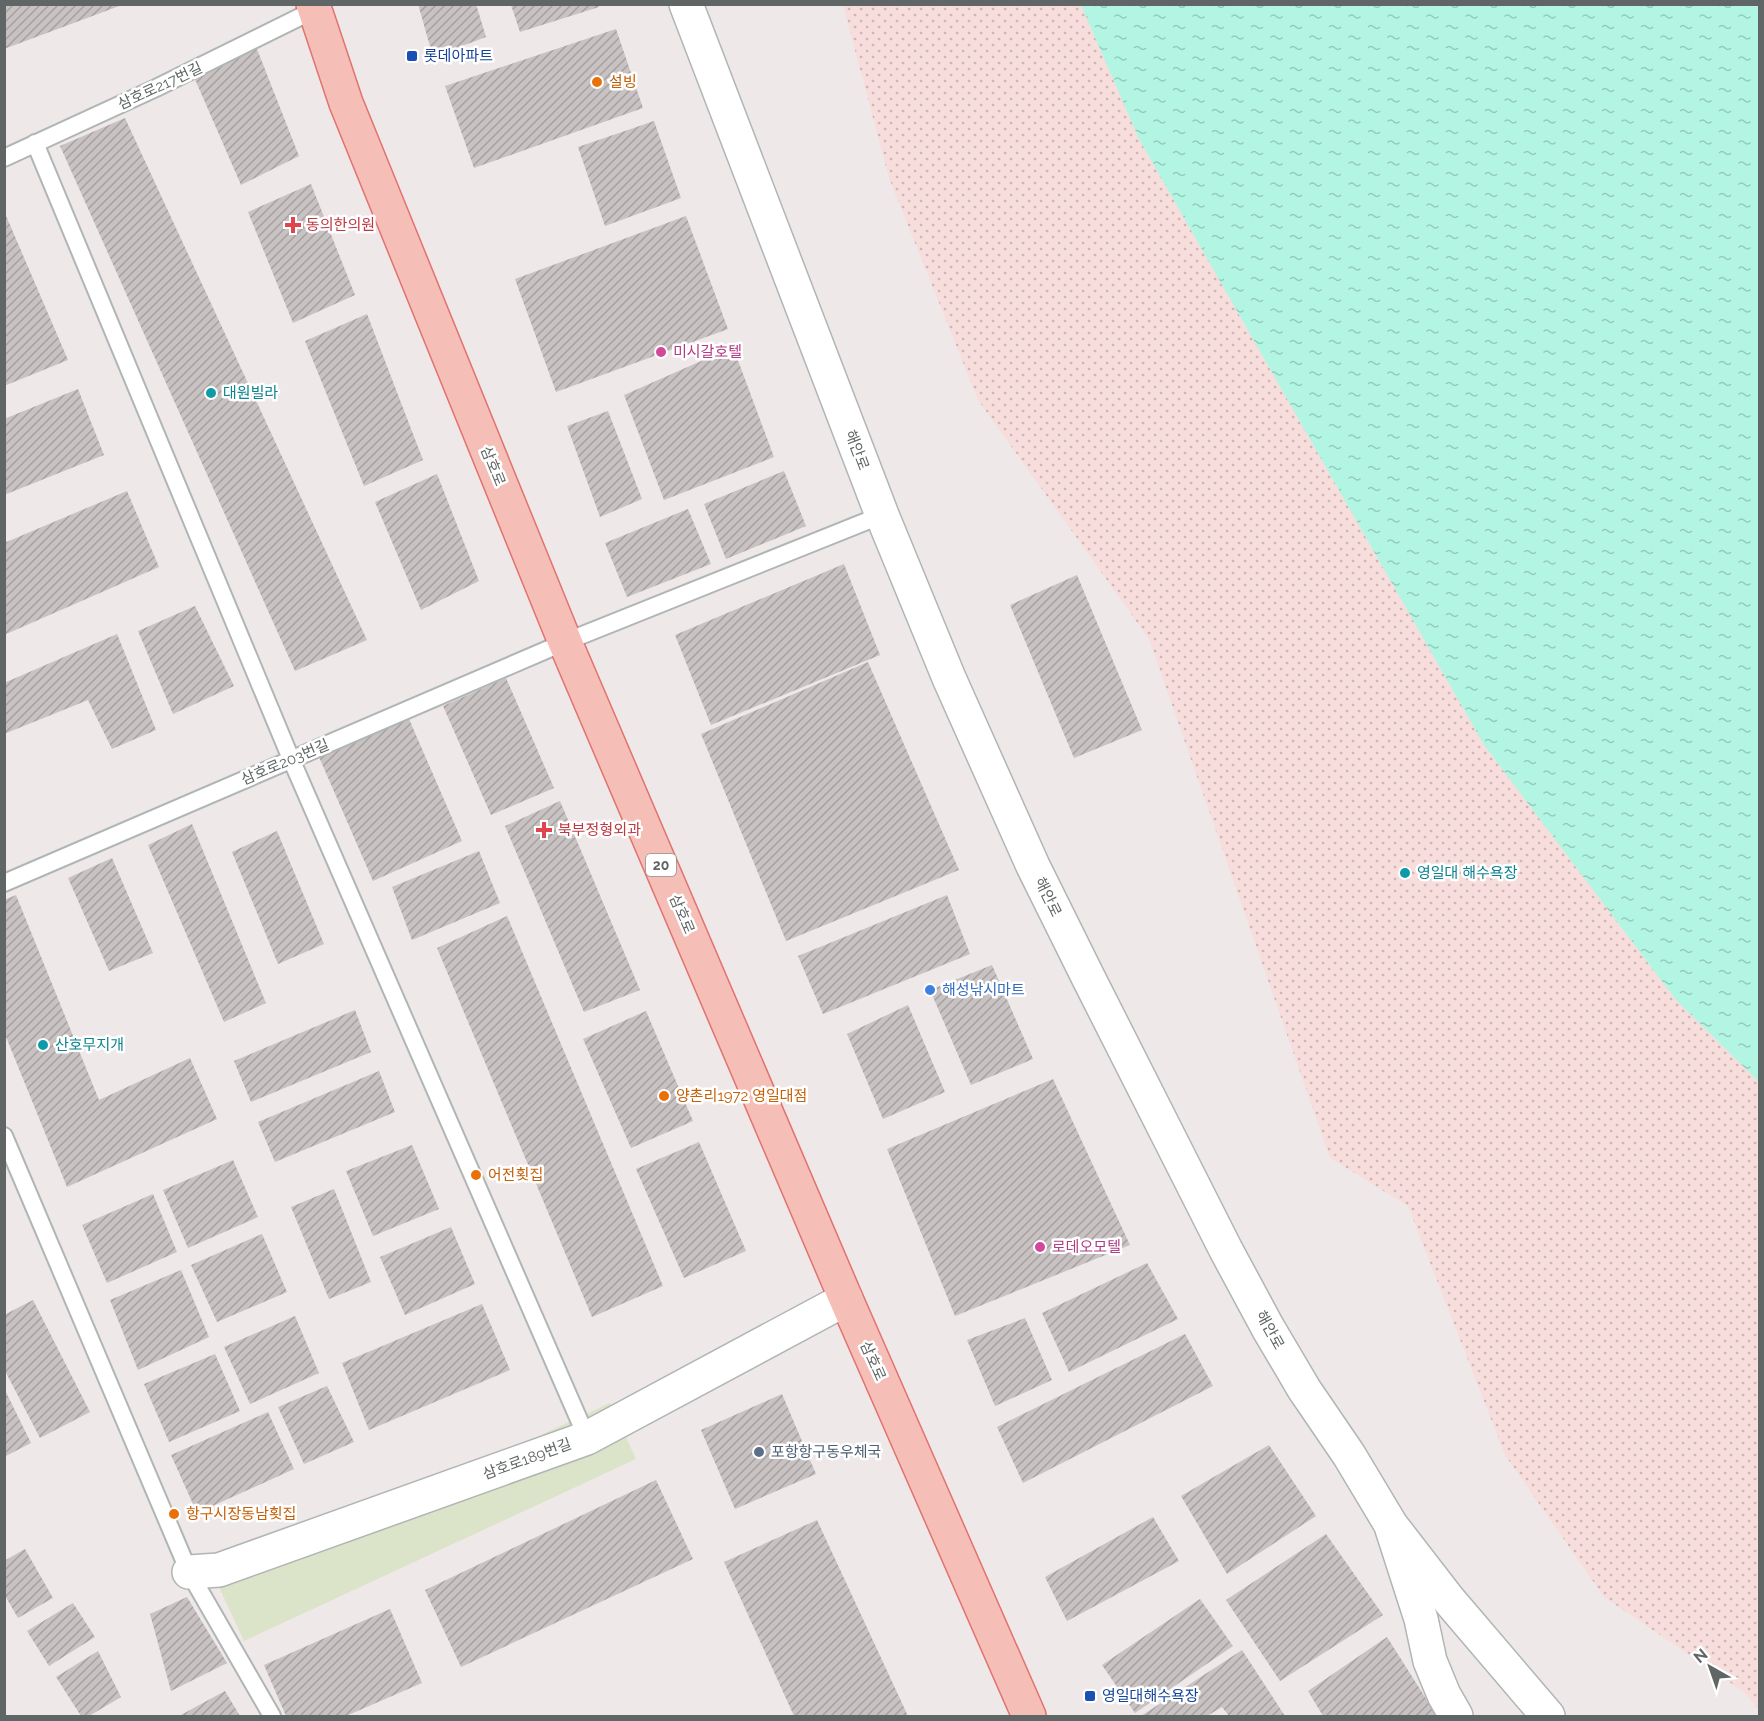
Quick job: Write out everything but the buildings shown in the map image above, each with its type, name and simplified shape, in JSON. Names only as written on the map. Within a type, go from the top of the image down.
[{"type":"main road","name":"삼호로","points":[[314,7],[346,103],[565,642],[846,1299],[1029,1716]]},
{"type":"street","name":"해안로","points":[[686,4],[882,515],[949,678],[1033,866],[1088,977],[1226,1250],[1304,1389],[1349,1455],[1391,1525],[1449,1600],[1548,1716]]},
{"type":"street","name":"삼호로189번길","points":[[189,1572],[219,1570],[587,1438],[846,1299]]},
{"type":"street","points":[[1391,1525],[1421,1619],[1430,1661],[1444,1695],[1456,1716]]},
{"type":"lane","name":"삼호로217번길","points":[[4,158],[156,88],[314,7]]},
{"type":"lane","points":[[35,143],[291,759],[587,1438]]},
{"type":"lane","name":"삼호로203번길","points":[[4,883],[565,642],[882,515]]},
{"type":"lane","points":[[4,1137],[189,1572],[272,1716]]},
{"type":"sand","name":"영일대 해수욕장","points":[[843,5],[1081,5],[1139,139],[1484,745],[1676,1000],[1759,1082],[1759,1710],[1744,1692],[1604,1597],[1505,1455],[1408,1206],[1330,1158],[1149,639],[978,400],[889,178]]},
{"type":"shaded area","points":[[610,1403],[636,1459],[244,1641],[218,1585]]},
{"type":"water","points":[[1081,5],[1759,5],[1759,1082],[1676,1000],[1484,745],[1139,139]]},
{"type":"place","name":"롯데아파트","points":[[412,56]]},
{"type":"place","name":"설빙","points":[[597,82]]},
{"type":"place","name":"동의한의원","points":[[293,225]]},
{"type":"place","name":"미시갈호텔","points":[[661,352]]},
{"type":"place","name":"대원빌라","points":[[211,393]]},
{"type":"place","name":"북부정형외과","points":[[544,830]]},
{"type":"place","name":"영일대 해수욕장","points":[[1405,873]]},
{"type":"place","name":"해성낚시마트","points":[[930,990]]},
{"type":"place","name":"산호무지개","points":[[43,1045]]},
{"type":"place","name":"양촌리1972 영일대점","points":[[664,1096]]},
{"type":"place","name":"어전횟집","points":[[476,1175]]},
{"type":"place","name":"로데오모텔","points":[[1040,1247]]},
{"type":"place","name":"포항항구동우체국","points":[[759,1452]]},
{"type":"place","name":"항구시장동남횟집","points":[[174,1514]]},
{"type":"place","name":"영일대해수욕장","points":[[1090,1696]]}]
